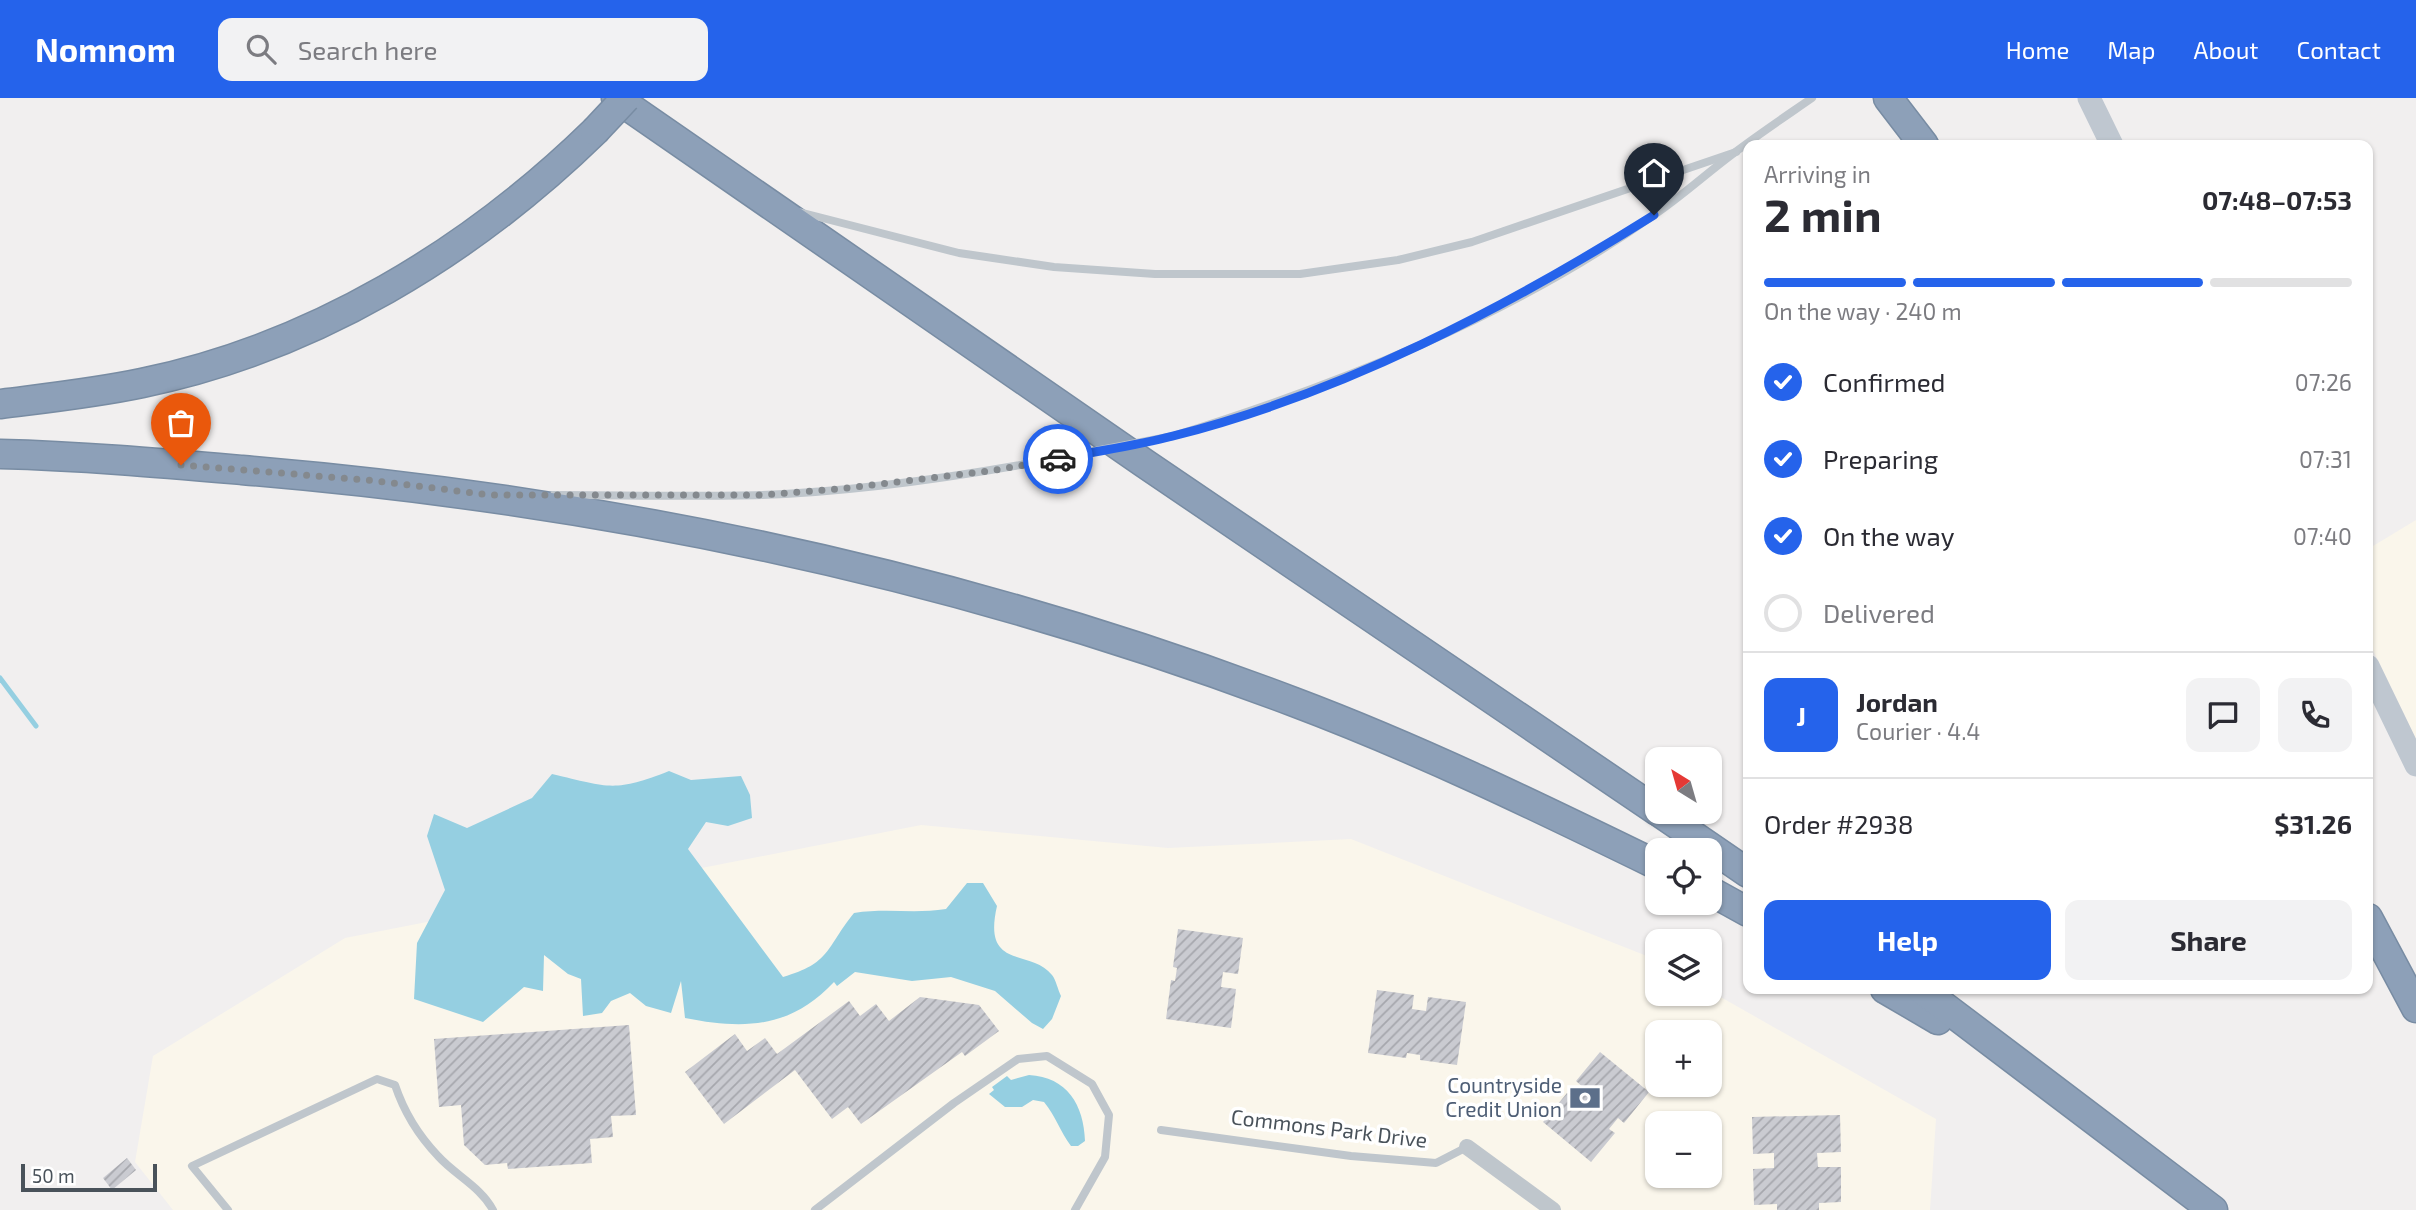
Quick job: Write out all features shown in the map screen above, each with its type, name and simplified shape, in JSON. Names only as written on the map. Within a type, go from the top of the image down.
[{"type":"highway","points":[[616,98],[1143,463],[1645,802]]},
{"type":"highway","points":[[0,404],[143,383],[218,362],[315,325],[378,294],[462,241],[516,202],[595,131],[626,98]]},
{"type":"highway","points":[[1888,98],[1920,140]]},
{"type":"highway","points":[[0,454],[75,456],[339,478],[491,495],[687,528],[803,553],[1022,610],[1295,702],[1472,775],[1645,859]]},
{"type":"highway","points":[[1677,824],[1743,870]]},
{"type":"highway","points":[[1722,898],[1743,909]]},
{"type":"highway","points":[[2373,927],[2416,1008]]},
{"type":"highway","points":[[1893,994],[2063,1095]]},
{"type":"highway","points":[[1928,994],[2213,1210]]},
{"type":"street","points":[[2089,98],[2110,140]]},
{"type":"street","points":[[2373,676],[2416,765]]},
{"type":"street","name":"Commons Park Drive","points":[[1467,1147],[1553,1210]]},
{"type":"lane","points":[[1753,140],[1812,98]]},
{"type":"lane","points":[[491,495],[762,495],[839,489],[996,470],[1173,436],[1354,375],[1435,340],[1593,254],[1654,215],[1743,147]]},
{"type":"lane","points":[[772,205],[959,253],[1054,267],[1155,274],[1300,274],[1398,260],[1472,242],[1736,152]]},
{"type":"lane","points":[[815,1210],[954,1103],[1018,1059],[1047,1056],[1092,1084],[1109,1115],[1105,1157],[1074,1210]]},
{"type":"lane","points":[[228,1210],[192,1166],[377,1079],[395,1085],[410,1120],[438,1156],[488,1200],[493,1210]]},
{"type":"lane","name":"Commons Park Drive","points":[[1161,1130],[1351,1156],[1436,1163],[1467,1147]]},
{"type":"shaded area","points":[[2416,520],[2416,739],[2373,650],[2373,546]]},
{"type":"shaded area","points":[[921,825],[1168,848],[1351,839],[1645,955],[1645,1006],[1722,1006],[1722,998],[1936,1119],[1930,1210],[173,1210],[135,1162],[153,1056],[345,938]]},
{"type":"water","points":[[669,771],[691,780],[741,776],[750,795],[752,818],[728,826],[706,822],[688,849],[783,977],[799,972],[819,960],[854,913],[946,909],[967,883],[983,883],[997,906],[994,927],[996,940],[1002,949],[1043,967],[1055,980],[1061,996],[1052,1019],[1043,1029],[1032,1023],[995,991],[951,977],[912,981],[855,972],[837,986],[834,982],[801,1009],[766,1022],[728,1024],[685,1018],[681,981],[671,1013],[646,1006],[630,993],[611,1001],[602,1013],[583,1016],[581,979],[568,974],[544,955],[543,991],[524,987],[483,1022],[414,999],[417,943],[445,890],[427,836],[434,814],[467,828],[532,798],[552,774],[611,786],[635,783]]},
{"type":"water","points":[[1029,1075],[1054,1081],[1071,1095],[1081,1116],[1085,1141],[1078,1146],[1071,1146],[1044,1102],[1033,1100],[1022,1107],[1005,1107],[989,1094],[994,1090],[992,1087],[1007,1076],[1011,1080]]},
{"type":"building","points":[[1178,929],[1243,938],[1238,974],[1223,972],[1221,987],[1236,989],[1231,1028],[1166,1019],[1171,980],[1175,981],[1177,968],[1173,967]]},
{"type":"building","points":[[1377,990],[1414,995],[1412,1009],[1426,1011],[1428,997],[1466,1002],[1457,1065],[1420,1060],[1420,1055],[1407,1053],[1406,1058],[1368,1053]]},
{"type":"building","points":[[920,997],[979,1005],[999,1031],[965,1056],[962,1052],[861,1124],[848,1107],[832,1119],[795,1070],[724,1124],[685,1072],[735,1034],[747,1051],[765,1038],[777,1054],[849,1001],[860,1016],[876,1004],[889,1021]]},
{"type":"building","points":[[629,1025],[636,1115],[611,1116],[613,1137],[590,1139],[592,1163],[508,1169],[507,1163],[485,1165],[464,1145],[461,1105],[439,1107],[434,1039]]},
{"type":"building","points":[[1600,1052],[1645,1089],[1645,1097],[1624,1123],[1618,1118],[1609,1129],[1615,1133],[1591,1162],[1543,1122],[1567,1093],[1577,1101],[1586,1090],[1576,1081]]},
{"type":"building","points":[[1840,1115],[1841,1152],[1817,1153],[1818,1167],[1841,1167],[1841,1202],[1819,1203],[1819,1210],[1777,1210],[1777,1204],[1754,1205],[1753,1169],[1774,1168],[1774,1153],[1753,1154],[1752,1117]]},
{"type":"building","points":[[127,1158],[136,1170],[112,1190],[103,1178]]},
{"type":"waterway","points":[[0,678],[36,726]]},
{"type":"way so far","points":[[181,465],[367,480],[491,495],[762,495],[839,489],[996,470],[1058,459]]},
{"type":"place","name":"Countryside Credit Union","points":[[1585,1098]]},
{"type":"route","points":[[1058,459],[1173,436],[1354,375],[1435,340],[1593,254],[1654,215]]}]
